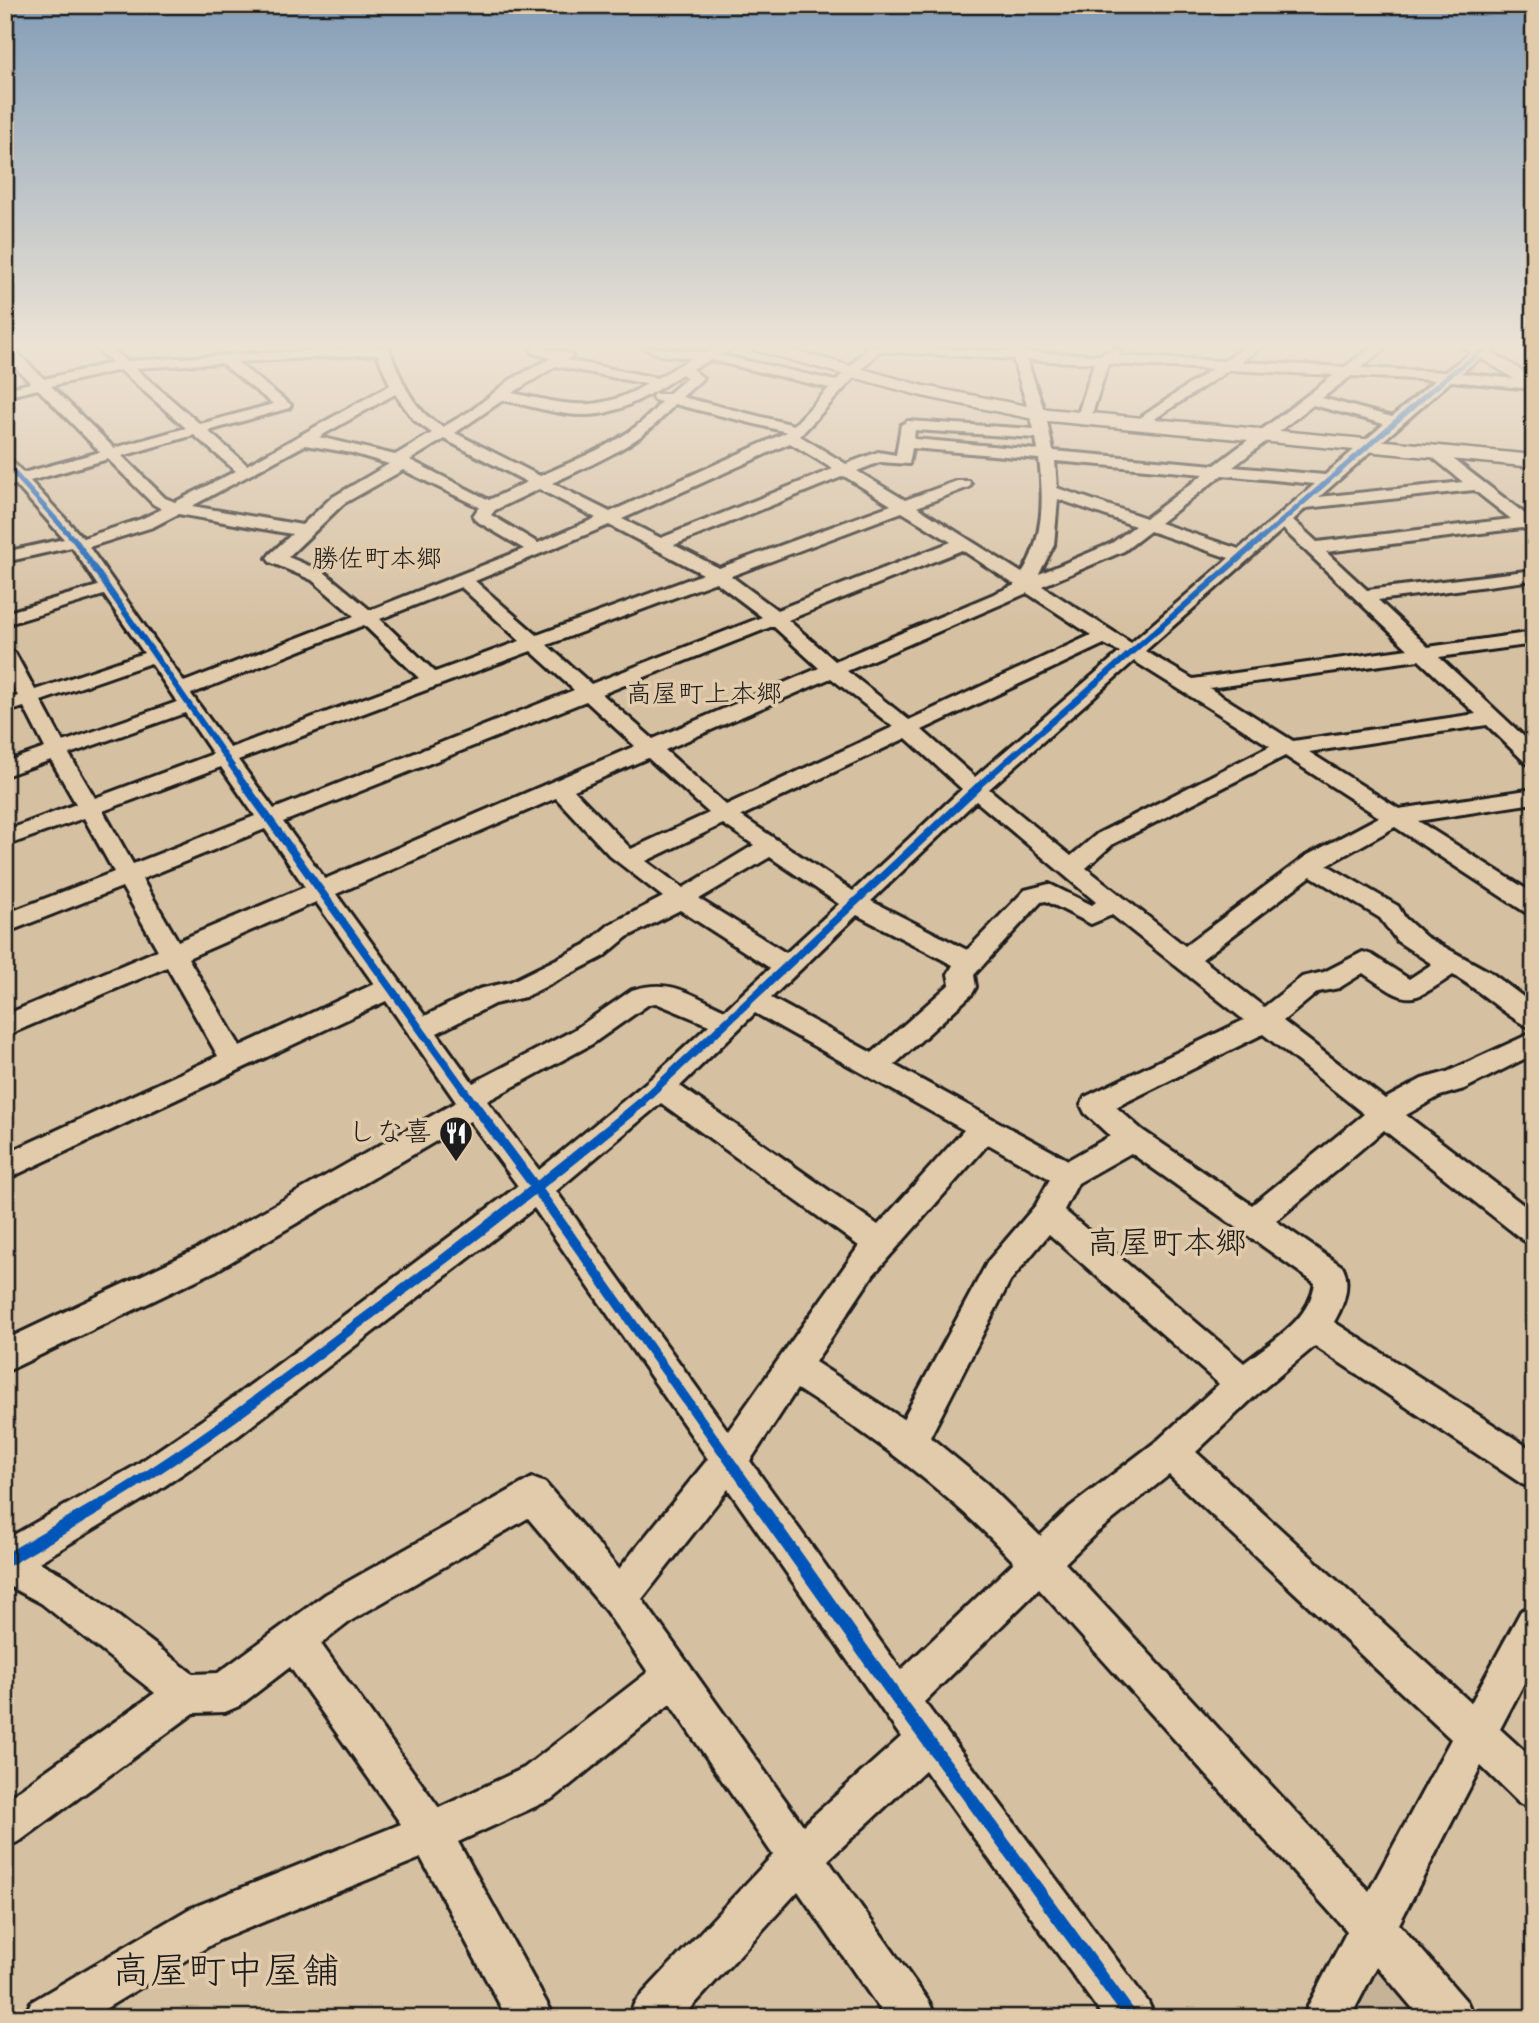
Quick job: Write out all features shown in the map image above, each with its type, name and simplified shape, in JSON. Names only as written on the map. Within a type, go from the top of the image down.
[{"type":"main road","points":[[1299,440],[1534,461]]},
{"type":"street","points":[[98,440],[159,501],[175,508],[307,531]]},
{"type":"street","points":[[10,476],[112,454],[159,440]]},
{"type":"street","points":[[211,440],[246,472]]},
{"type":"street","points":[[5,557],[77,543],[147,523],[302,440]]},
{"type":"street","points":[[307,440],[339,444],[401,461],[432,474],[489,506]]},
{"type":"street","points":[[434,440],[337,501],[276,558],[318,576],[366,616],[434,682]]},
{"type":"street","points":[[454,440],[717,574],[774,617],[833,670],[907,728],[975,789],[1114,904],[1534,1231]]},
{"type":"street","points":[[537,550],[481,516],[489,506],[609,450],[623,440]]},
{"type":"street","points":[[5,769],[57,751],[185,698],[366,616],[537,550],[778,440]]},
{"type":"street","points":[[804,440],[845,470],[964,543],[1105,636],[1190,685],[1529,899]]},
{"type":"street","points":[[1028,584],[1044,548],[1048,529],[1047,455],[1044,440]]},
{"type":"street","points":[[5,1026],[1118,547],[1258,440]]},
{"type":"street","points":[[187,1694],[54,1590],[5,1562],[145,1479],[226,1424],[537,1189],[660,1087],[975,789],[1375,440]]},
{"type":"street","points":[[662,544],[878,457],[903,461],[906,443],[1328,480]]},
{"type":"street","points":[[1435,452],[1531,524]]},
{"type":"street","points":[[10,476],[77,543],[225,757],[730,1459],[898,1700],[1132,2018]]},
{"type":"street","points":[[5,839],[962,484]]},
{"type":"street","points":[[1302,504],[1476,485]]},
{"type":"street","points":[[1048,490],[1241,556]]},
{"type":"street","points":[[1283,520],[1534,758]]},
{"type":"street","points":[[1313,548],[1531,524]]},
{"type":"street","points":[[5,924],[964,543]]},
{"type":"street","points":[[1364,596],[1534,575]]},
{"type":"street","points":[[464,580],[722,813],[854,903],[970,963]]},
{"type":"street","points":[[5,619],[109,588]]},
{"type":"street","points":[[630,859],[722,813],[1105,636]]},
{"type":"street","points":[[1190,685],[1534,638]]},
{"type":"street","points":[[5,653],[57,751],[234,1061]]},
{"type":"street","points":[[5,706],[156,655]]},
{"type":"street","points":[[1071,869],[1105,839],[1279,750],[1492,718]]},
{"type":"street","points":[[559,787],[618,850],[681,899],[787,966]]},
{"type":"street","points":[[1184,959],[1310,865],[1396,817],[1534,796]]},
{"type":"street","points":[[420,1030],[488,996],[516,990],[594,951],[618,931],[681,899],[770,846]]},
{"type":"street","points":[[1310,865],[1390,912],[1398,928],[1451,964],[1478,976],[1534,1019]]},
{"type":"street","points":[[874,1066],[963,987],[961,974],[1033,896],[1049,892],[1091,915],[1114,904]]},
{"type":"street","points":[[898,1700],[1083,1520],[1170,1452],[1244,1384],[1314,1327],[1328,1303],[1332,1277],[1132,1138],[1095,1105],[1141,1080],[1236,1037],[1264,1021],[1311,984],[1330,981],[1363,961],[1406,989],[1413,989],[1451,964]]},
{"type":"street","points":[[5,1168],[390,988]]},
{"type":"street","points":[[5,1357],[206,1260],[583,1037],[641,997],[656,993],[664,995],[728,1023]]},
{"type":"street","points":[[752,999],[1068,1174]]},
{"type":"street","points":[[1253,1222],[1385,1114],[1441,1082],[1454,1081],[1534,1042]]},
{"type":"street","points":[[660,1087],[879,1243]]},
{"type":"street","points":[[619,1598],[730,1459],[835,1302],[879,1243],[985,1127]]},
{"type":"street","points":[[909,1443],[999,1271],[1047,1214],[1068,1174],[1132,1138]]},
{"type":"street","points":[[1047,1214],[1244,1384]]},
{"type":"street","points":[[1314,1327],[1534,1472]]},
{"type":"street","points":[[793,1367],[909,1443],[950,1475],[1038,1562],[1374,1928],[1451,2018]]},
{"type":"street","points":[[1170,1452],[1534,1788]]},
{"type":"street","points":[[5,1826],[187,1694],[225,1692],[339,1607],[532,1496],[619,1598],[913,2018]]},
{"type":"street","points":[[1325,2018],[1534,1624]]},
{"type":"street","points":[[295,1640],[431,1833],[532,2018]]},
{"type":"street","points":[[47,2018],[204,1924],[431,1833],[539,1783],[675,1675]]},
{"type":"street","points":[[650,2018],[802,1856],[928,1740]]},
{"type":"shaded area","points":[[1374,1945],[1436,2018],[1340,2018]]},
{"type":"cycle path","points":[[5,1561],[145,1479],[226,1424],[537,1189],[664,1084],[975,789],[1374,440]]},
{"type":"cycle path","points":[[5,463],[79,545],[225,757],[537,1189],[898,1700],[1132,2018]]},
{"type":"place","name":"しな喜","points":[[456,1163]]},
{"type":"district","name":"勝佐町本郷","points":[[377,560]]},
{"type":"district","name":"高屋町上本郷","points":[[704,695]]},
{"type":"district","name":"高屋町本郷","points":[[1167,1244]]},
{"type":"district","name":"高屋町中屋舗","points":[[226,1972]]}]
